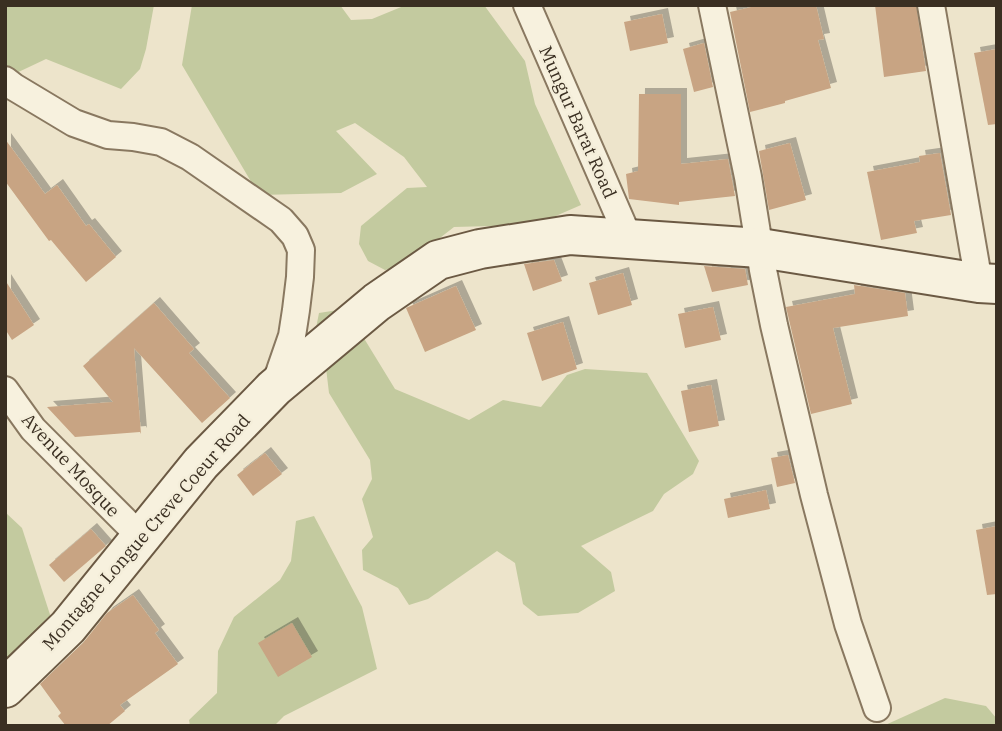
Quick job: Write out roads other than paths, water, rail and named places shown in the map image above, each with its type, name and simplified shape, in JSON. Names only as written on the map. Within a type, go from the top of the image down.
[{"type":"main road","name":"Montagne Longue Creve Coeur Road","points":[[5,688],[68,627],[201,463],[274,388],[377,302],[438,260],[480,249],[570,235],[760,248],[988,283]]},
{"type":"street","name":"Mungur Barat Road","points":[[527,5],[629,239]]},
{"type":"street","points":[[712,5],[748,177],[774,325],[848,624],[877,708]]},
{"type":"street","points":[[931,5],[988,283]]},
{"type":"street","points":[[5,80],[74,123],[108,135],[160,142],[190,157],[281,220],[295,236],[301,250],[296,310],[292,336],[274,388]]},
{"type":"street","name":"Avenue Mosque","points":[[5,390],[33,429],[141,537]]}]
